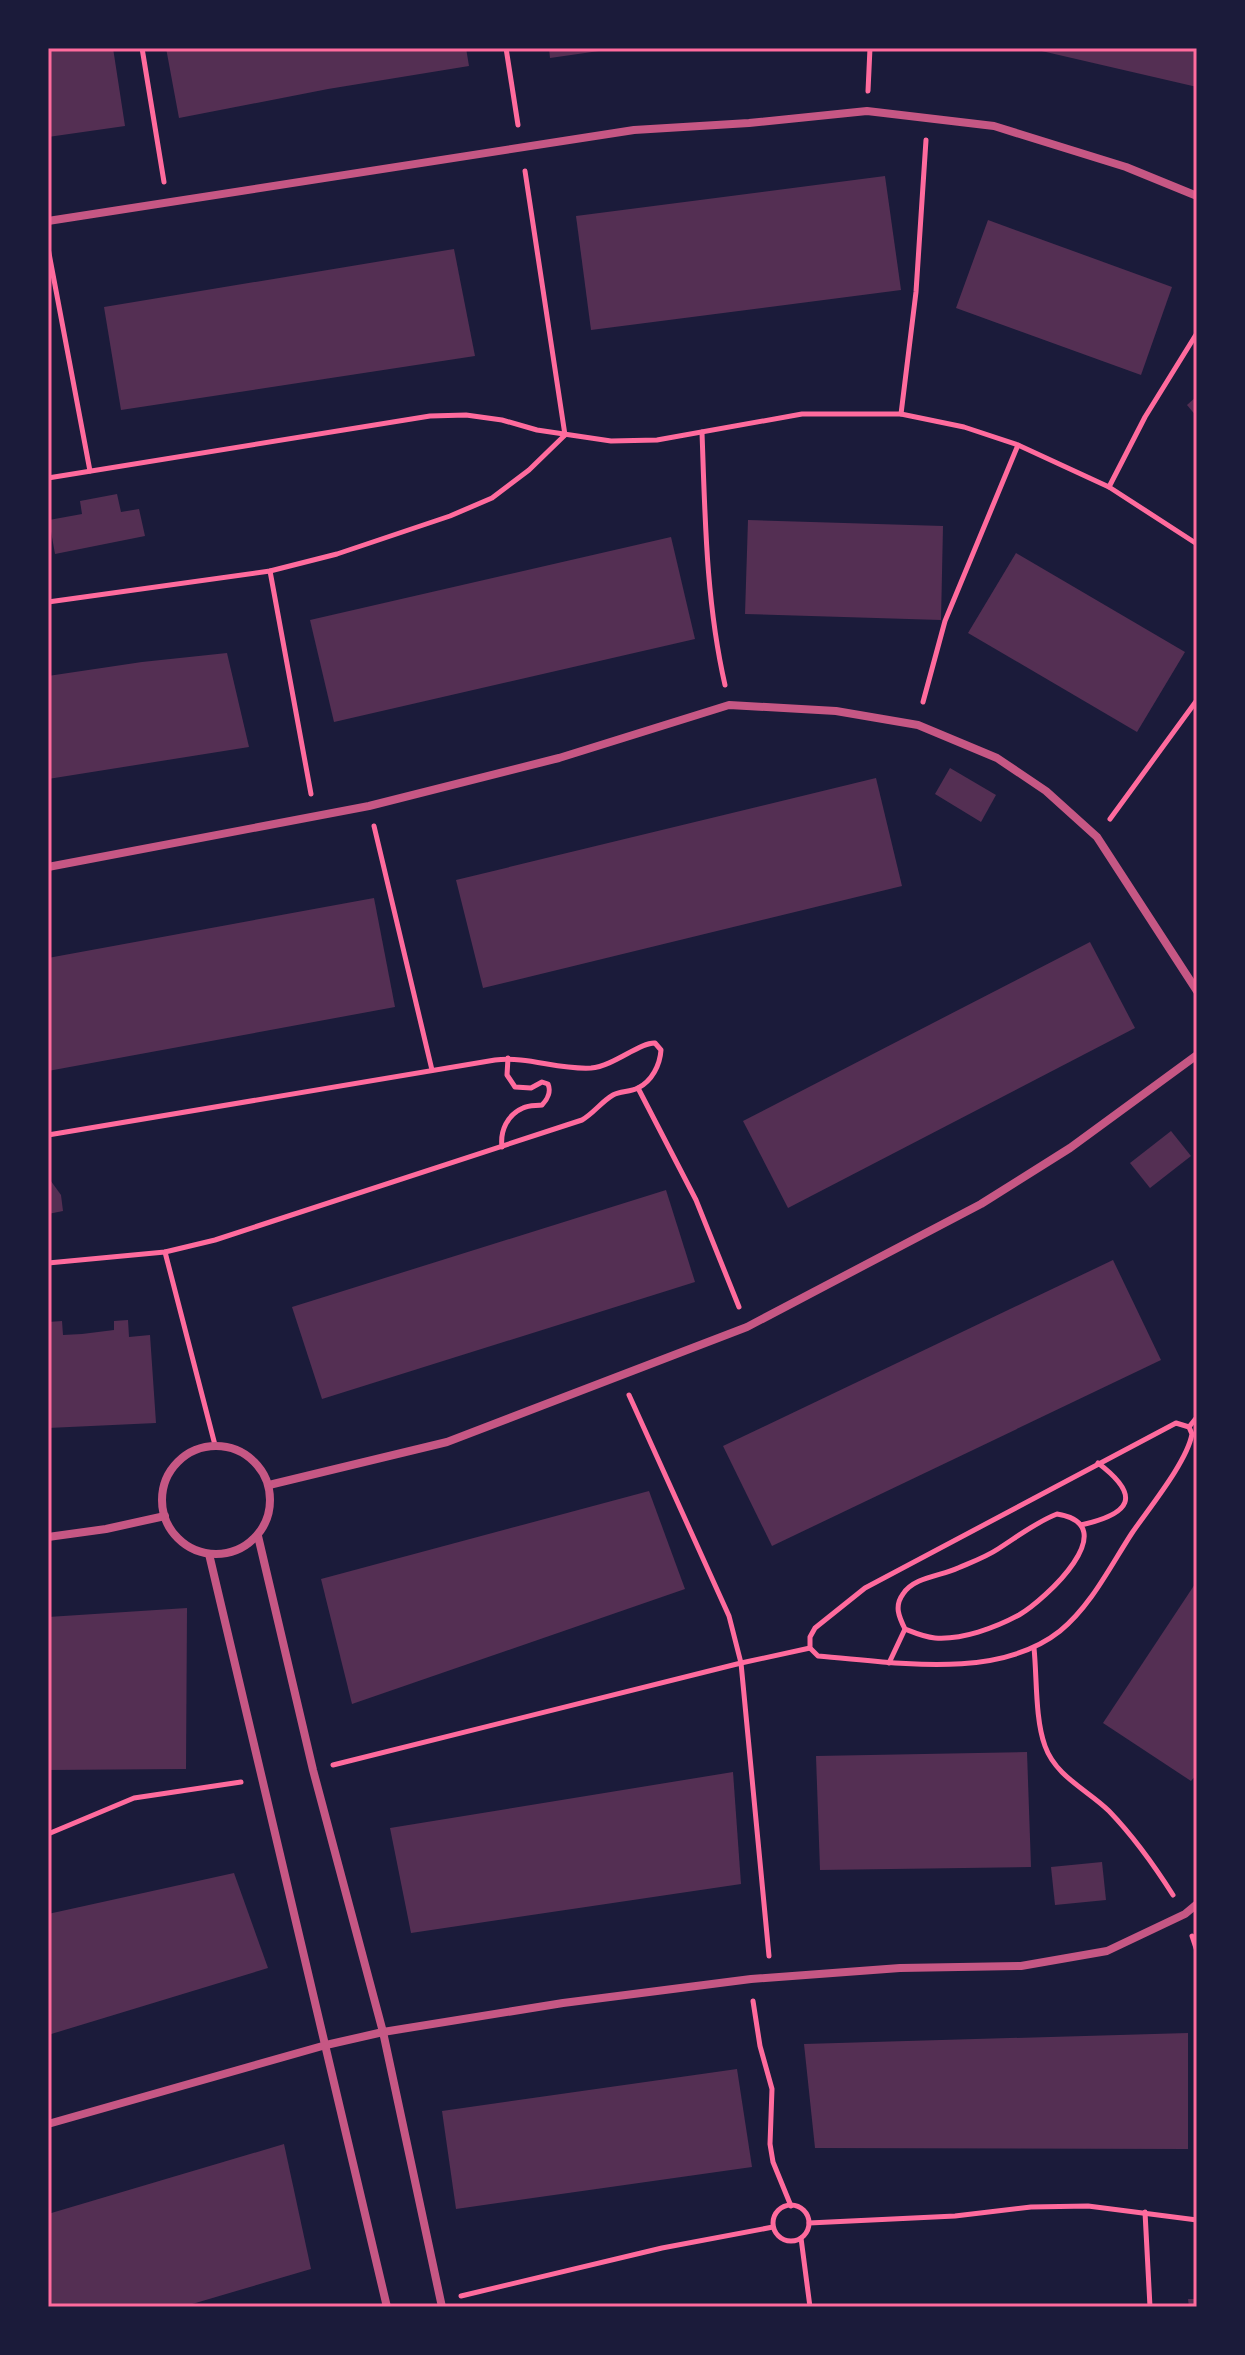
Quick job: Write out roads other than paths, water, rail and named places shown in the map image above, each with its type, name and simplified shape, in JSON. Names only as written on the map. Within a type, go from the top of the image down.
[{"type":"street","points":[[48,221],[634,130],[867,111],[994,126],[1126,167],[1197,196]]},
{"type":"street","points":[[48,867],[369,806],[559,758],[729,705],[836,711],[918,725],[997,758],[1046,791],[1097,837],[1197,991]]},
{"type":"street","points":[[269,1485],[447,1442],[747,1327],[981,1204],[1070,1148],[1197,1055]]},
{"type":"street","points":[[215,1445],[233,1447],[249,1456],[262,1469],[269,1485],[271,1503],[267,1521],[258,1536],[244,1547],[227,1554],[194,1550],[181,1542],[165,1516],[162,1501],[164,1483],[171,1468],[183,1456],[198,1448],[215,1445]]},
{"type":"street","points":[[48,1537],[165,1516]]},
{"type":"street","points":[[258,1536],[313,1770],[383,2032],[442,2304]]},
{"type":"street","points":[[209,1554],[387,2307]]},
{"type":"street","points":[[48,2124],[326,2045],[383,2032],[563,2003],[751,1979],[900,1968],[1021,1966],[1107,1951],[1185,1914],[1197,1904]]}]
